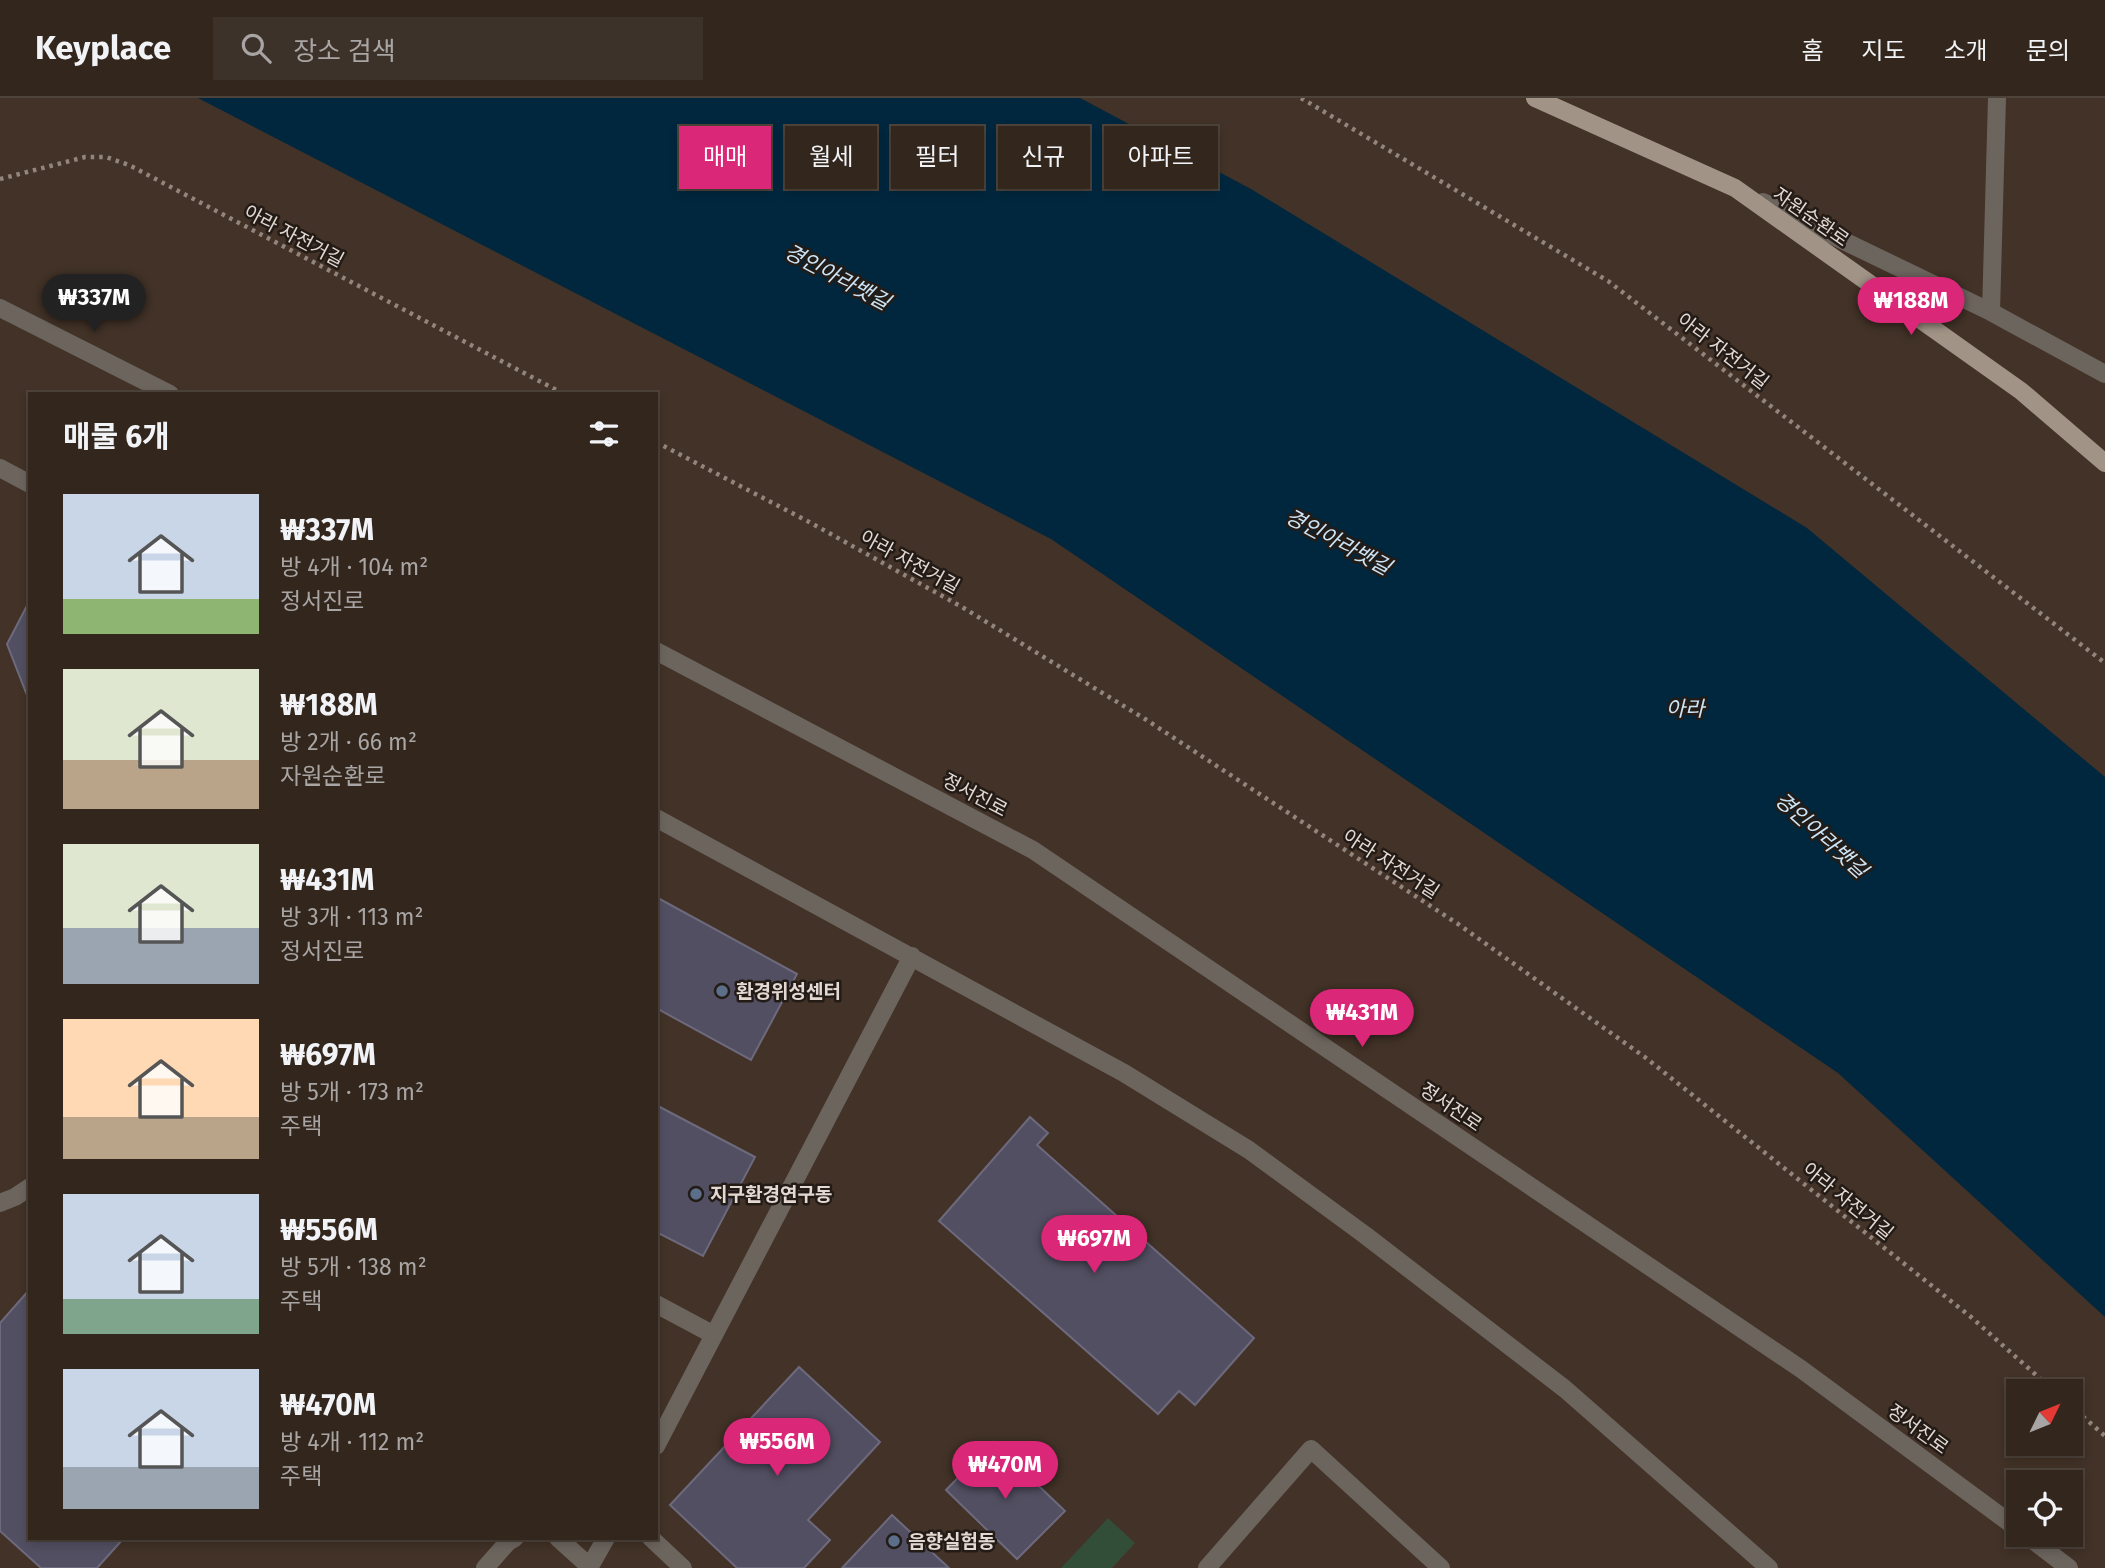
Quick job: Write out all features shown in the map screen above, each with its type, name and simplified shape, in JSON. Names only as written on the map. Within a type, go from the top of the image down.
[{"type":"main road","name":"자원순환로","points":[[1535,98],[1735,188],[2021,391],[2105,463]]},
{"type":"street","points":[[1991,312],[1997,98]]},
{"type":"street","points":[[1735,188],[1991,312],[2105,374]]},
{"type":"street","points":[[0,308],[166,392]]},
{"type":"street","points":[[0,468],[28,483]]},
{"type":"street","name":"정서진로","points":[[658,652],[1033,850],[1801,1369],[2006,1520]]},
{"type":"street","points":[[658,819],[1124,1073],[1249,1150],[1365,1235],[1565,1389],[1769,1568]]},
{"type":"street","points":[[658,1442],[912,956]]},
{"type":"street","points":[[0,1202],[28,1188]]},
{"type":"street","points":[[658,1305],[714,1335]]},
{"type":"street","points":[[1207,1568],[1311,1449],[1441,1568]]},
{"type":"street","points":[[485,1568],[513,1540]]},
{"type":"street","points":[[560,1540],[589,1567],[605,1540]]},
{"type":"street","points":[[653,1540],[683,1568]]},
{"type":"street","points":[[2042,1547],[2069,1568]]},
{"type":"path","name":"아라 자전거길","points":[[1301,98],[1608,281],[2105,662]]},
{"type":"path","name":"아라 자전거길","points":[[0,179],[85,157],[106,157],[129,165],[560,392]]},
{"type":"path","name":"아라 자전거길","points":[[658,443],[811,523],[962,607],[1145,719],[1458,924],[1646,1058],[1971,1317],[2041,1379]]},
{"type":"path","points":[[2083,1417],[2105,1436]]},
{"type":"green space","points":[[1108,1518],[1135,1543],[1112,1568],[1061,1568]]},
{"type":"water","name":"아라","points":[[198,98],[1080,98],[1133,126],[1104,126],[1104,189],[1218,189],[1218,171],[1807,528],[2105,777],[2105,1317],[1838,1073],[1051,539]]},
{"type":"building","points":[[28,604],[28,698],[7,644]]},
{"type":"building","name":"환경위성센터","points":[[658,898],[797,974],[751,1060],[658,1009]]},
{"type":"building","name":"지구환경연구동","points":[[658,1106],[755,1157],[703,1256],[658,1233]]},
{"type":"building","points":[[1030,1117],[1048,1133],[1037,1145],[1254,1338],[1195,1405],[1179,1391],[1158,1414],[939,1221]]},
{"type":"building","points":[[28,1291],[28,1540],[122,1540],[97,1568],[41,1568],[0,1531],[0,1323]]},
{"type":"building","points":[[799,1367],[880,1442],[808,1520],[830,1540],[804,1568],[737,1568],[670,1505]]},
{"type":"building","points":[[993,1442],[1065,1511],[1017,1559],[946,1490]]},
{"type":"building","name":"음향실험동","points":[[892,1515],[949,1568],[842,1568]]},
{"type":"place","name":"환경위성센터","points":[[722,991]]},
{"type":"place","name":"지구환경연구동","points":[[696,1194]]},
{"type":"place","name":"음향실험동","points":[[894,1541]]},
{"type":"water label","name":"경인아라뱃길","points":[[837,277]]},
{"type":"water label","name":"경인아라뱃길","points":[[1338,542]]},
{"type":"water label","name":"경인아라뱃길","points":[[1821,835]]}]
